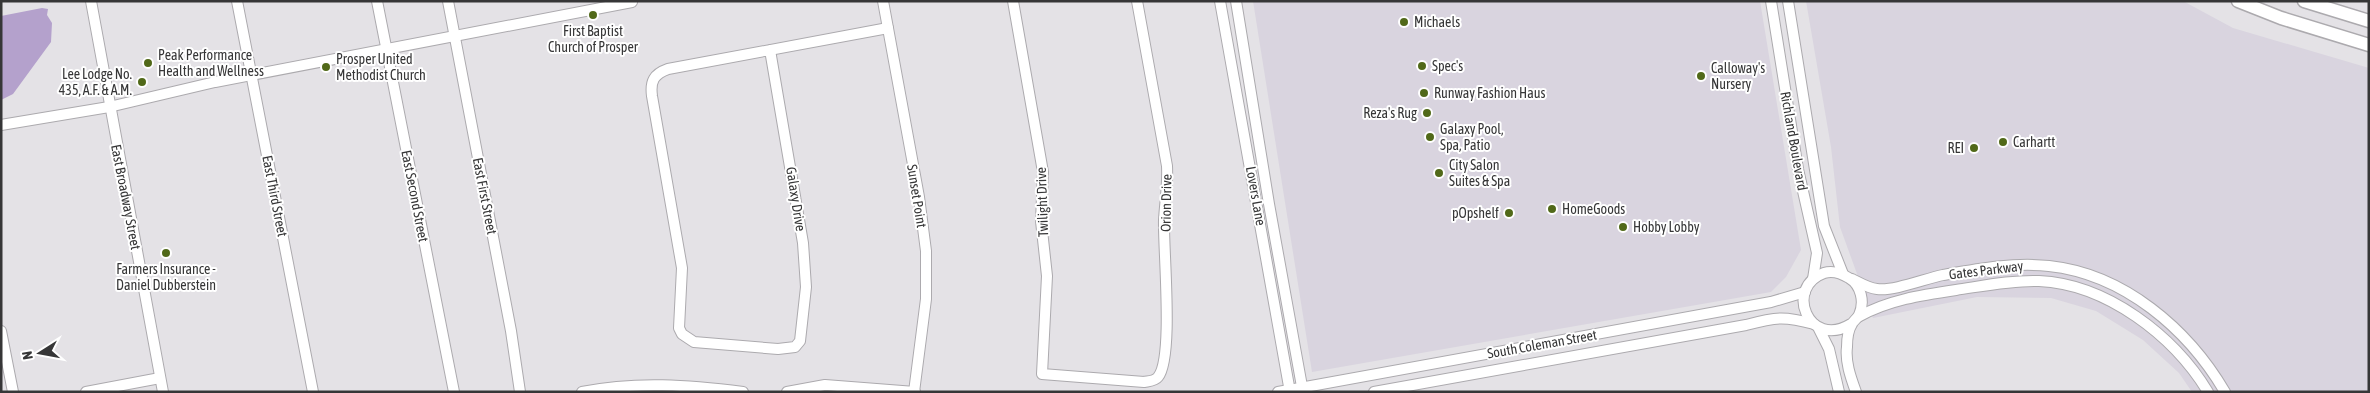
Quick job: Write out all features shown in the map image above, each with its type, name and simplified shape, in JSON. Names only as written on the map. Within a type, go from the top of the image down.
[{"type":"main road","points":[[2238,1],[2281,18],[2369,45]]},
{"type":"main road","points":[[2304,1],[2369,21]]},
{"type":"street","name":"East Broadway Street","points":[[91,1],[163,392]]},
{"type":"street","name":"East Third Street","points":[[237,1],[313,392]]},
{"type":"street","name":"East Second Street","points":[[377,1],[454,392]]},
{"type":"street","name":"East First Street","points":[[448,1],[511,331],[520,392]]},
{"type":"street","name":"Sunset Point","points":[[883,1],[919,197],[926,251],[926,299],[914,392]]},
{"type":"street","name":"Twilight Drive","points":[[1013,1],[1043,172],[1041,221],[1046,276],[1042,374],[1144,382],[1154,381],[1159,377]]},
{"type":"street","name":"Orion Drive","points":[[1137,1],[1167,166],[1168,189],[1164,222],[1167,300],[1164,362],[1159,377]]},
{"type":"street","name":"Lovers Lane","points":[[1220,1],[1290,391]]},
{"type":"street","name":"Lovers Lane","points":[[1236,1],[1269,204],[1303,389]]},
{"type":"street","name":"Richland Boulevard","points":[[1771,1],[1806,209],[1817,254],[1813,279]]},
{"type":"street","name":"Richland Boulevard","points":[[1788,1],[1824,226],[1848,277]]},
{"type":"street","points":[[1,125],[109,107],[252,75],[632,2]]},
{"type":"street","points":[[770,50],[888,28]]},
{"type":"street","name":"Galaxy Drive","points":[[770,50],[803,243],[805,296],[800,341],[795,347],[778,349],[694,342],[682,334],[679,328],[682,268],[651,85],[654,77],[668,69],[770,50]]},
{"type":"street","points":[[1794,138],[1809,135]]},
{"type":"street","points":[[1258,206],[1269,204]]},
{"type":"street","name":"Gates Parkway","points":[[1848,277],[1867,287],[1883,289],[1944,275],[2005,266],[2032,265],[2068,269],[2104,281],[2137,299],[2167,320],[2205,360],[2225,392]]},
{"type":"street","points":[[1839,392],[1829,349],[1803,307],[1805,292],[1813,279],[1827,272],[1848,277],[1858,287],[1862,297],[1862,307],[1855,321],[1846,356],[1856,392]]},
{"type":"street","points":[[1944,275],[1947,292]]},
{"type":"street","name":"Gates Parkway","points":[[1855,321],[1888,303],[1947,292],[2004,283],[2040,281],[2069,286],[2099,296],[2147,325],[2168,342],[2195,370],[2208,392]]},
{"type":"street","name":"South Coleman Street","points":[[1278,392],[1303,389],[1504,350],[1771,302],[1805,292]]},
{"type":"street","points":[[1714,312],[1717,330]]},
{"type":"street","points":[[1702,315],[1704,332]]},
{"type":"street","name":"South Coleman Street","points":[[1374,392],[1717,330],[1775,317],[1792,318],[1816,327]]},
{"type":"street","points":[[1816,327],[1832,331],[1842,330],[1855,321]]},
{"type":"street","points":[[1,331],[13,392]]},
{"type":"street","points":[[1504,350],[1507,368]]},
{"type":"street","points":[[1491,353],[1494,370]]},
{"type":"street","points":[[86,392],[160,378]]},
{"type":"street","points":[[582,392],[612,386],[656,385],[689,385],[743,392]]},
{"type":"street","points":[[787,392],[825,385],[914,392]]},
{"type":"shaded area","points":[[1253,1],[1760,1],[1801,250],[1786,277],[1771,292],[1312,372]]},
{"type":"shaded area","points":[[1806,1],[2183,1],[2233,28],[2369,68],[2369,392],[2192,392],[2179,373],[2143,340],[2096,311],[2051,298],[1977,297],[1873,318],[1840,227],[1831,147]]},
{"type":"shaded area","points":[[42,8],[48,9],[47,15],[52,23],[51,42],[13,94],[1,100],[1,16]]},
{"type":"place","name":"First Baptist Church of Prosper","points":[[593,15]]},
{"type":"place","name":"Michaels","points":[[1404,22]]},
{"type":"place","name":"Peak Performance Health and Wellness","points":[[148,63]]},
{"type":"place","name":"Spec's","points":[[1422,66]]},
{"type":"place","name":"Prosper United Methodist Church","points":[[326,67]]},
{"type":"place","name":"Calloway's Nursery","points":[[1701,76]]},
{"type":"place","name":"Lee Lodge No. 435, A.F. & A.M.","points":[[142,82]]},
{"type":"place","name":"Runway Fashion Haus","points":[[1424,93]]},
{"type":"place","name":"Reza's Rug","points":[[1427,113]]},
{"type":"place","name":"Galaxy Pool, Spa, Patio","points":[[1430,137]]},
{"type":"place","name":"Carhartt","points":[[2003,142]]},
{"type":"place","name":"REI","points":[[1974,148]]},
{"type":"place","name":"City Salon Suites & Spa","points":[[1439,173]]},
{"type":"place","name":"HomeGoods","points":[[1552,209]]},
{"type":"place","name":"pOpshelf","points":[[1509,213]]},
{"type":"place","name":"Hobby Lobby","points":[[1623,227]]},
{"type":"place","name":"Farmers Insurance - Daniel Dubberstein","points":[[166,253]]}]
